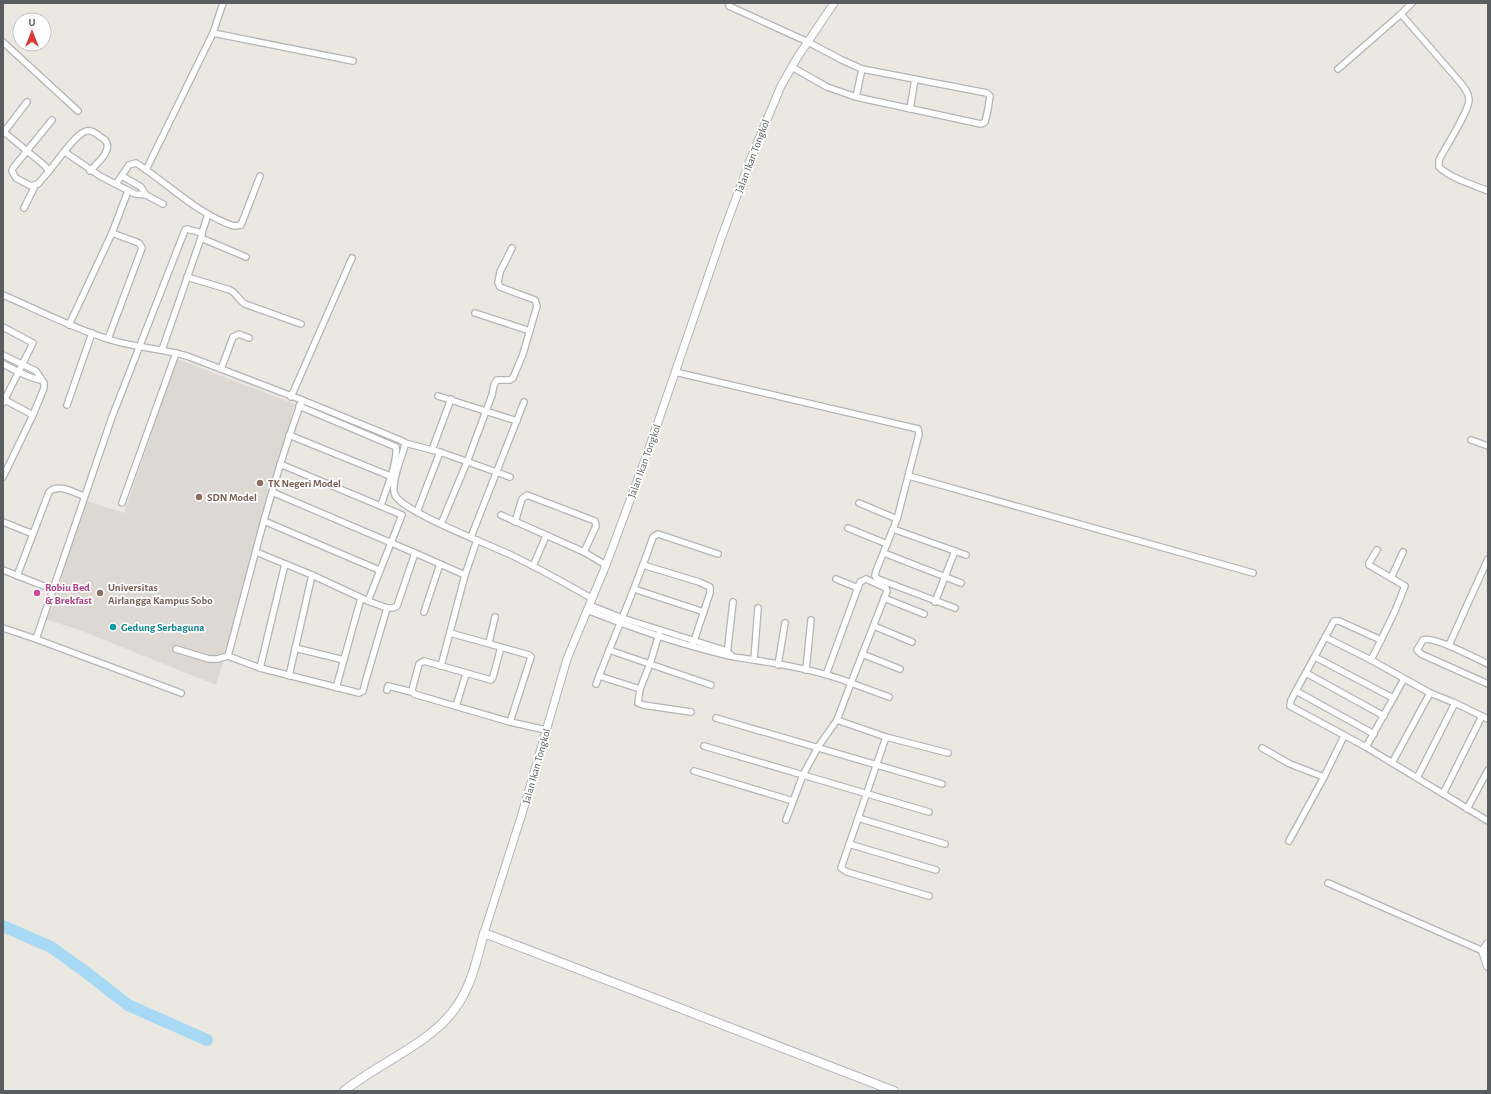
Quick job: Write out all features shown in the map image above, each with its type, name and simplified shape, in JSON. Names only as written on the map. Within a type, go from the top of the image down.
[{"type":"main road","points":[[344,1091],[441,1025],[456,1008],[466,989],[472,975],[484,933],[690,1011],[894,1091]]},
{"type":"main road","points":[[1488,944],[1483,951],[1488,966]]},
{"type":"street","points":[[146,170],[213,33],[223,3]]},
{"type":"street","name":"Jalan Ikan Tongkol","points":[[484,933],[521,817],[568,659],[606,565],[646,457],[722,236],[749,163],[776,95],[792,67],[834,3]]},
{"type":"street","points":[[1338,69],[1412,3]]},
{"type":"street","points":[[728,6],[808,42],[862,69],[987,93],[990,96],[990,100],[985,122],[981,124],[856,97],[827,87],[792,67]]},
{"type":"street","points":[[1401,14],[1459,80],[1467,92],[1469,101],[1462,118],[1439,160],[1439,167],[1457,178],[1488,191]]},
{"type":"street","points":[[213,33],[353,61]]},
{"type":"street","points":[[3,42],[78,111]]},
{"type":"street","points":[[856,97],[862,69]]},
{"type":"street","points":[[910,109],[915,79]]},
{"type":"street","points":[[27,102],[4,132],[27,150],[49,171]]},
{"type":"street","points":[[35,186],[31,186],[16,178],[12,171],[52,120]]},
{"type":"street","points":[[24,208],[35,186],[83,132],[89,130],[106,141],[108,146],[106,152],[90,171]]},
{"type":"street","points":[[65,152],[90,171],[128,191],[140,196],[146,195]]},
{"type":"street","points":[[116,184],[129,165],[134,163],[208,214],[227,224],[239,226],[260,176]]},
{"type":"street","points":[[122,176],[141,187],[146,195],[163,204]]},
{"type":"street","points":[[70,325],[112,233],[128,191]]},
{"type":"street","points":[[162,350],[202,236],[208,214]]},
{"type":"street","points":[[36,638],[54,590],[84,496],[112,417],[138,347],[185,230],[187,229],[246,257]]},
{"type":"street","points":[[108,339],[142,248],[139,242],[112,233]]},
{"type":"street","points":[[441,524],[467,462],[494,385],[497,380],[510,380],[513,378],[523,354],[537,306],[537,302],[535,300],[500,287],[498,283],[500,272],[512,248]]},
{"type":"street","points":[[291,396],[352,258]]},
{"type":"street","points":[[187,277],[230,290],[234,292],[238,300],[245,304],[301,324]]},
{"type":"street","points":[[3,295],[70,325],[108,339],[138,347],[176,353],[302,400],[405,443],[440,452],[510,477]]},
{"type":"street","points":[[475,313],[530,331]]},
{"type":"street","points":[[3,327],[34,343],[20,372],[3,401],[33,415]]},
{"type":"street","points":[[67,405],[92,333]]},
{"type":"street","points":[[221,369],[233,337],[239,334],[249,338]]},
{"type":"street","points":[[122,503],[176,353]]},
{"type":"street","points":[[3,355],[24,364],[36,372],[40,380],[44,383],[44,388],[33,415],[3,477]]},
{"type":"street","points":[[3,364],[30,378],[40,380]]},
{"type":"street","points":[[675,372],[918,429],[919,434],[897,519],[876,571],[876,578],[935,602],[955,608]]},
{"type":"street","points":[[438,396],[517,421]]},
{"type":"street","points":[[432,450],[451,399]]},
{"type":"street","points":[[228,656],[280,464],[302,400]]},
{"type":"street","points":[[471,537],[524,402]]},
{"type":"street","points":[[299,406],[396,447],[397,452],[381,505]]},
{"type":"street","points":[[289,435],[390,476]]},
{"type":"street","points":[[1471,440],[1488,446]]},
{"type":"street","points":[[405,443],[394,491],[398,499],[417,512],[441,524],[510,554],[533,566],[589,604],[621,620],[730,655],[826,675],[889,697]]},
{"type":"street","points":[[417,512],[440,452]]},
{"type":"street","points":[[280,464],[402,515],[368,601]]},
{"type":"street","points":[[909,476],[1253,573]]},
{"type":"street","points":[[17,576],[52,489],[58,487],[84,496]]},
{"type":"street","points":[[272,492],[465,575]]},
{"type":"street","points":[[514,522],[522,499],[527,495],[595,521],[596,526],[584,552]]},
{"type":"street","points":[[859,503],[897,519]]},
{"type":"street","points":[[501,515],[584,552],[606,565]]},
{"type":"street","points":[[264,521],[380,570]]},
{"type":"street","points":[[3,522],[34,534]]},
{"type":"street","points":[[848,528],[888,544]]},
{"type":"street","points":[[893,529],[966,555]]},
{"type":"street","points":[[596,684],[634,589],[653,536],[658,534],[718,554]]},
{"type":"street","points":[[533,566],[546,536]]},
{"type":"street","points":[[441,666],[465,575],[477,540]]},
{"type":"street","points":[[1371,660],[1405,586],[1369,565],[1369,562],[1377,550]]},
{"type":"street","points":[[935,602],[946,576],[954,551]]},
{"type":"street","points":[[256,552],[312,575],[360,598],[387,608],[397,606],[415,553]]},
{"type":"street","points":[[1391,578],[1403,552]]},
{"type":"street","points":[[884,553],[961,582]]},
{"type":"street","points":[[1448,645],[1488,559]]},
{"type":"street","points":[[260,668],[285,564]]},
{"type":"street","points":[[424,612],[440,564]]},
{"type":"street","points":[[643,565],[708,586],[710,590],[693,643]]},
{"type":"street","points":[[3,570],[54,590]]},
{"type":"street","points":[[289,676],[312,575]]},
{"type":"street","points":[[836,579],[858,588]]},
{"type":"street","points":[[786,820],[804,775],[818,747],[836,720],[852,683],[887,591],[886,588],[866,579],[860,582],[826,675]]},
{"type":"street","points":[[634,589],[704,612]]},
{"type":"street","points":[[336,688],[360,598]]},
{"type":"street","points":[[884,598],[924,614]]},
{"type":"street","points":[[730,655],[733,602]]},
{"type":"street","points":[[176,649],[209,659],[217,659],[228,656],[260,668],[358,693],[363,691],[387,608]]},
{"type":"street","points":[[754,660],[758,608]]},
{"type":"street","points":[[489,643],[495,616]]},
{"type":"street","points":[[806,670],[811,620]]},
{"type":"street","points":[[1381,640],[1336,620],[1333,622],[1316,657],[1291,700],[1290,706],[1366,747],[1488,821]]},
{"type":"street","points":[[778,665],[785,623]]},
{"type":"street","points":[[874,626],[912,642]]},
{"type":"street","points":[[3,628],[36,638],[181,693]]},
{"type":"street","points":[[659,632],[650,664],[640,689],[638,701],[640,704],[691,712]]},
{"type":"street","points":[[450,633],[489,643],[532,657],[510,722]]},
{"type":"street","points":[[1325,636],[1430,693],[1488,719]]},
{"type":"street","points":[[1488,664],[1448,645],[1426,639],[1423,640],[1417,651],[1488,684]]},
{"type":"street","points":[[412,692],[419,664],[424,661],[466,674],[489,680],[492,679],[501,647]]},
{"type":"street","points":[[295,648],[344,660]]},
{"type":"street","points":[[609,650],[711,685]]},
{"type":"street","points":[[862,654],[900,669]]},
{"type":"street","points":[[1316,657],[1393,698]]},
{"type":"street","points":[[1306,673],[1384,716]]},
{"type":"street","points":[[456,706],[466,674]]},
{"type":"street","points":[[599,676],[640,689]]},
{"type":"street","points":[[1366,747],[1404,679]]},
{"type":"street","points":[[387,690],[388,686],[412,692],[510,722],[546,730]]},
{"type":"street","points":[[1296,691],[1374,734]]},
{"type":"street","points":[[1392,763],[1430,693]]},
{"type":"street","points":[[1417,778],[1455,703]]},
{"type":"street","points":[[1444,794],[1482,716]]},
{"type":"street","points":[[716,718],[942,784]]},
{"type":"street","points":[[836,720],[886,736],[948,753]]},
{"type":"street","points":[[886,736],[841,868],[844,871],[929,896]]},
{"type":"street","points":[[1289,841],[1324,777],[1344,736]]},
{"type":"street","points":[[704,746],[929,812]]},
{"type":"street","points":[[1262,748],[1290,764],[1324,777]]},
{"type":"street","points":[[1467,809],[1488,770]]},
{"type":"street","points":[[694,771],[793,801]]},
{"type":"street","points":[[858,818],[945,844]]},
{"type":"street","points":[[849,844],[936,870]]},
{"type":"street","points":[[1328,883],[1483,951]]},
{"type":"shaded area","name":"SDN Model","points":[[177,359],[295,404],[272,481],[226,654],[216,685],[77,629],[47,620],[62,577],[66,557],[87,501],[124,513]]},
{"type":"waterway","points":[[3,926],[51,947],[128,1005],[207,1040]]},
{"type":"place","name":"TK Negeri Model","points":[[260,483]]},
{"type":"place","name":"SDN Model","points":[[199,497]]},
{"type":"place","name":"Robiu Bed & Brekfast","points":[[37,593]]},
{"type":"place","name":"Universitas Airlangga Kampus Sobo","points":[[100,593]]},
{"type":"place","name":"Gedung Serbaguna","points":[[113,627]]}]
